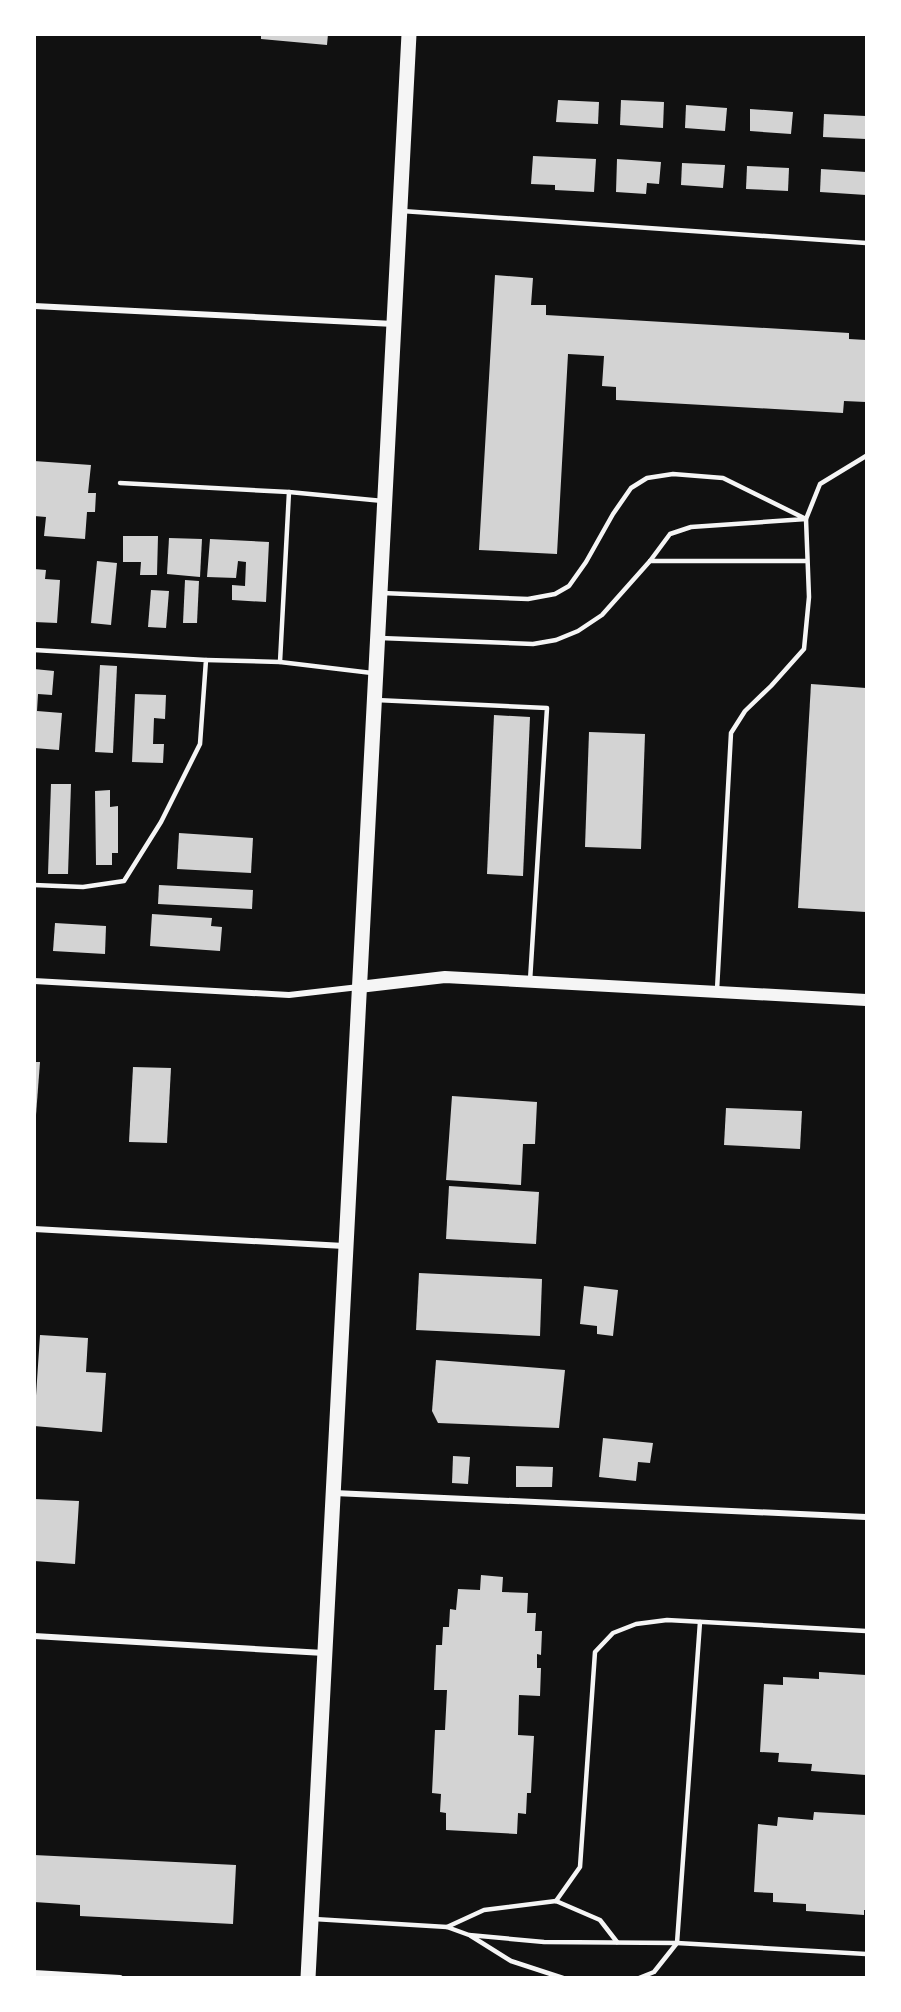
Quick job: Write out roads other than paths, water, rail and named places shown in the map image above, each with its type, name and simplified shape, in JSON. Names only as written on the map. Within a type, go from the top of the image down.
[{"type":"main road","points":[[308,1977],[409,34]]},
{"type":"main road","points":[[359,987],[445,977],[867,1000]]},
{"type":"street","points":[[34,306],[395,324]]},
{"type":"street","points":[[34,981],[289,995],[359,987]]},
{"type":"street","points":[[34,1229],[345,1246]]},
{"type":"street","points":[[333,1493],[867,1517]]},
{"type":"street","points":[[34,1636],[325,1653]]},
{"type":"street","points":[[34,1973],[120,1977]]},
{"type":"lane","points":[[400,211],[867,243]]},
{"type":"lane","points":[[717,991],[731,733],[745,711],[804,649],[809,597],[806,519],[820,484],[867,456]]},
{"type":"lane","points":[[380,593],[528,599],[555,594],[569,586],[631,488],[646,478],[673,474],[723,478],[806,519]]},
{"type":"lane","points":[[120,483],[289,492],[385,501]]},
{"type":"lane","points":[[280,662],[289,492]]},
{"type":"lane","points":[[377,638],[498,644],[533,644],[556,640],[578,631],[602,615],[650,561],[670,534],[691,527],[806,519]]},
{"type":"lane","points":[[650,561],[807,561]]},
{"type":"lane","points":[[34,650],[280,662],[375,673]]},
{"type":"lane","points":[[34,885],[83,887],[124,881],[161,822],[200,744],[206,660]]},
{"type":"lane","points":[[373,700],[547,708],[530,982]]},
{"type":"lane","points":[[556,1901],[580,1868],[595,1652],[612,1633],[636,1624],[667,1620],[867,1631]]},
{"type":"lane","points":[[639,1977],[654,1972],[676,1943],[700,1622]]},
{"type":"lane","points":[[447,1927],[484,1910],[556,1901],[600,1920],[617,1942]]},
{"type":"lane","points":[[311,1919],[447,1927],[469,1935],[511,1961],[563,1977]]},
{"type":"lane","points":[[469,1935],[544,1942],[676,1943],[867,1954]]}]
